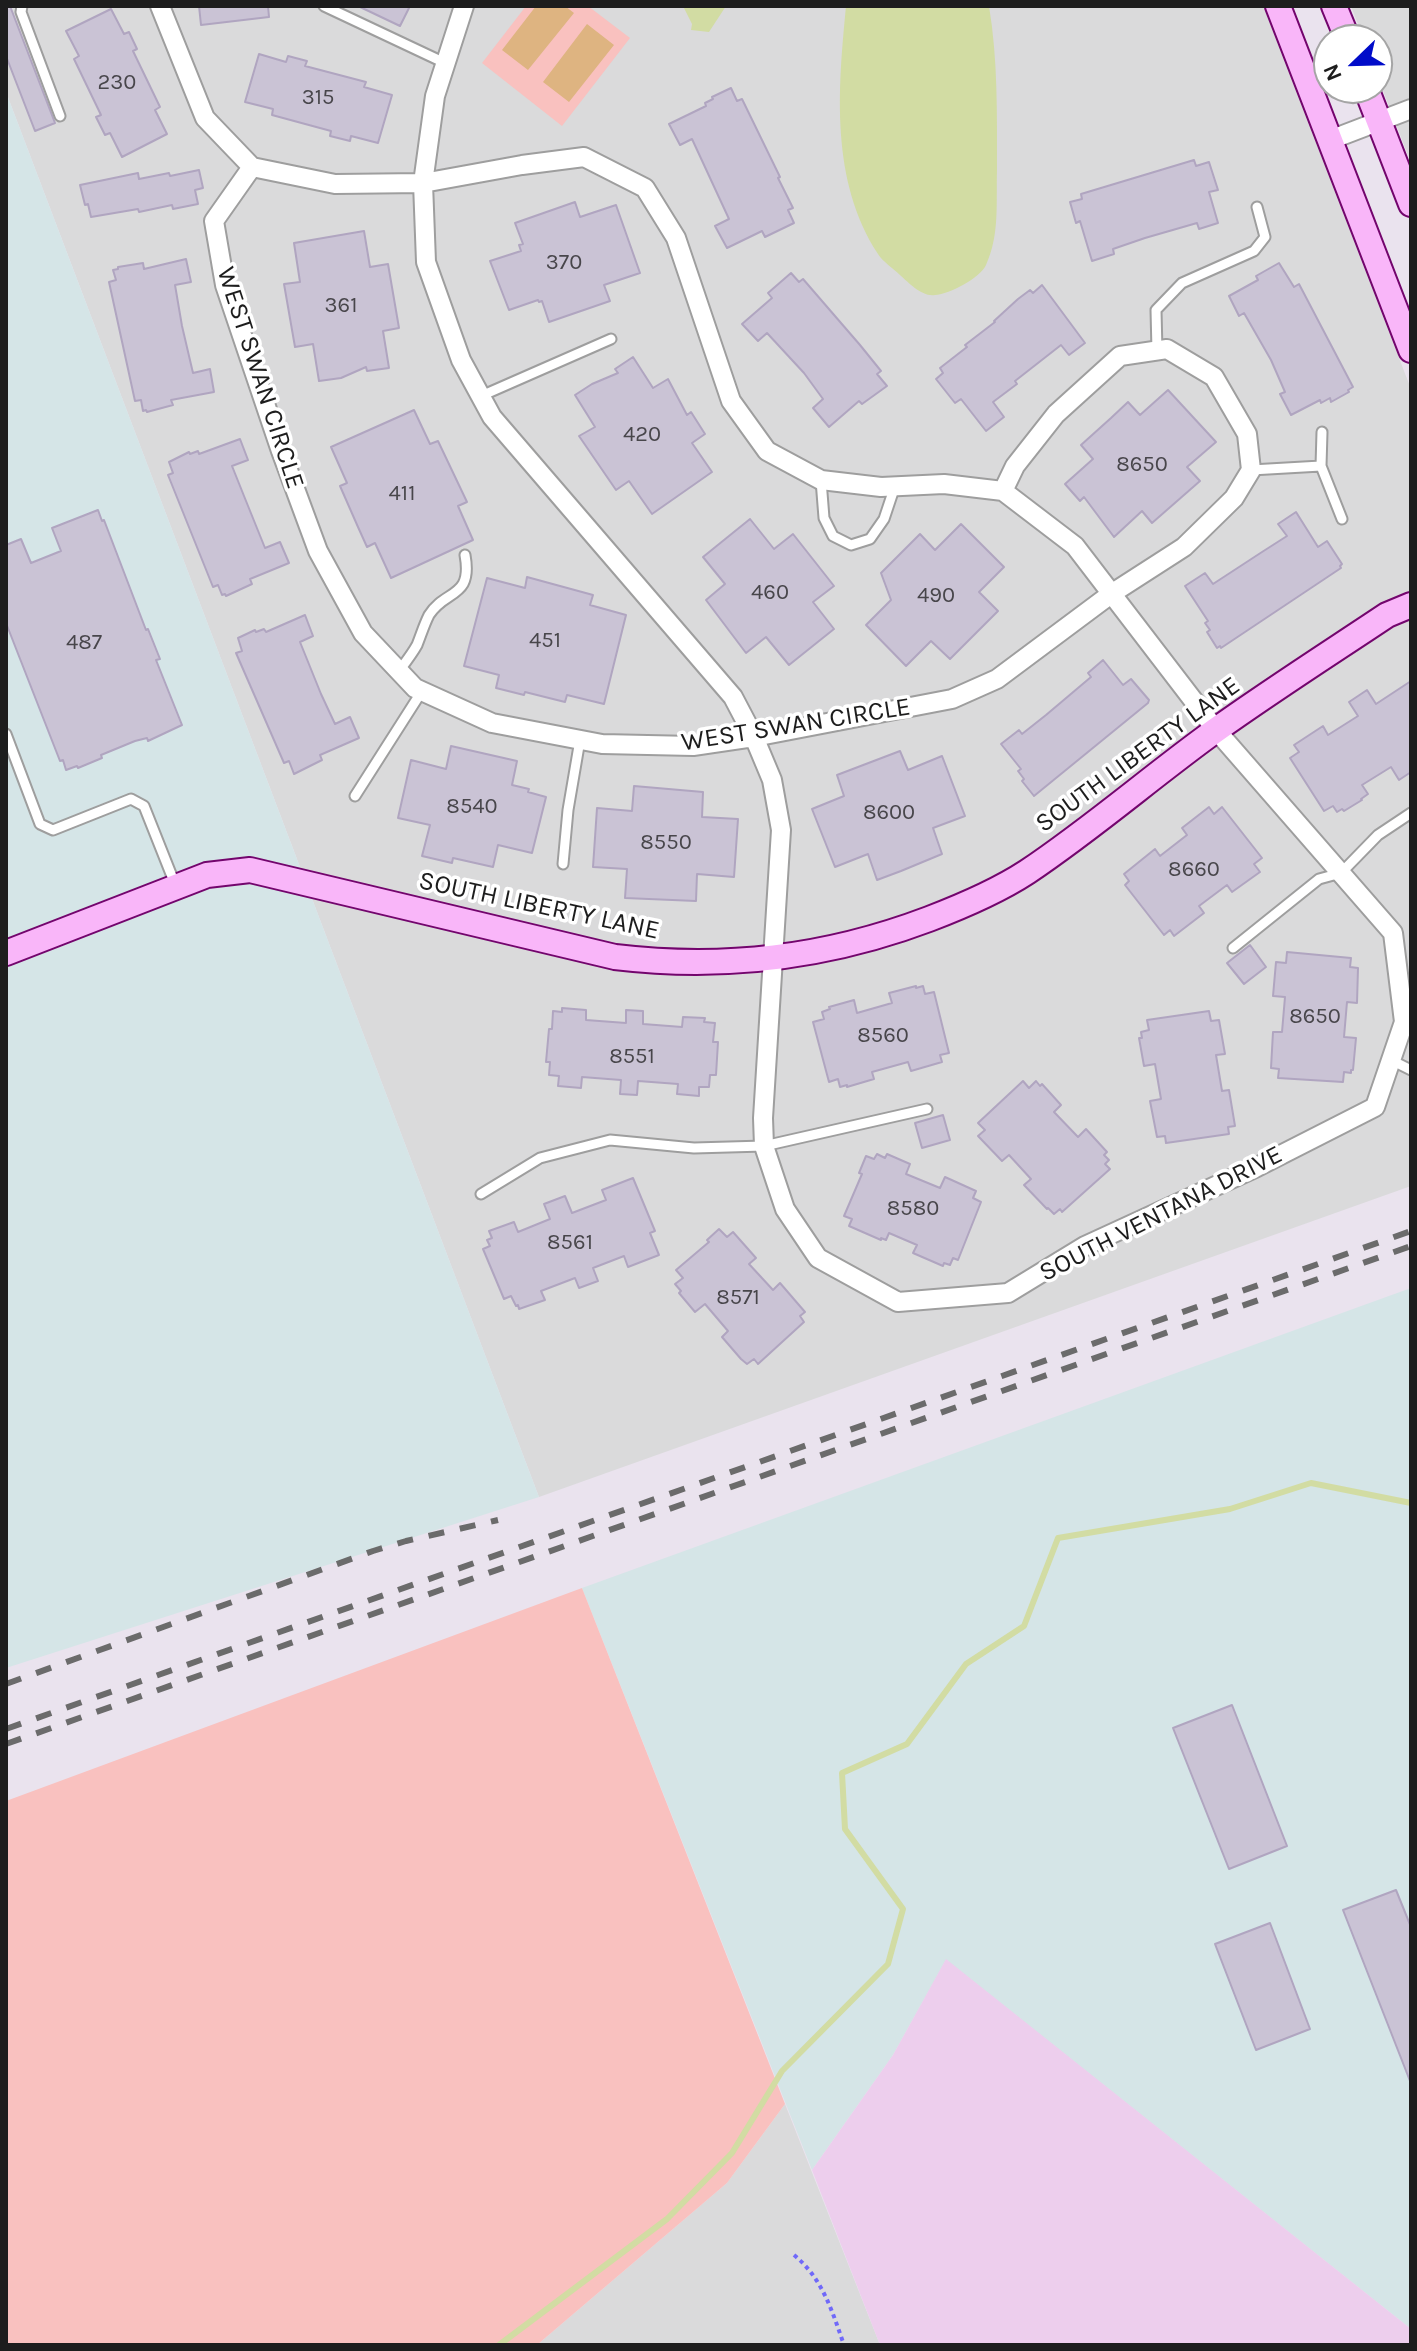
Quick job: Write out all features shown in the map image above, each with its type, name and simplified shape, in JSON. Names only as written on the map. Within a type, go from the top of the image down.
[{"type":"street","points":[[160,6],[205,118],[252,167],[335,184],[423,183],[584,157],[645,188],[676,238],[731,401],[767,451],[821,480],[881,487],[944,484],[1003,491],[1075,546],[1111,594],[1184,547],[1234,498],[1251,470],[1247,434],[1214,377],[1167,349],[1120,356],[1056,414],[1015,466],[1003,491]]},
{"type":"street","name":"SOUTH VENTANA DRIVE","points":[[464,6],[435,96],[423,183],[426,262],[461,360],[492,417],[733,697],[754,737],[772,780],[781,830],[763,1118],[764,1146],[785,1209],[818,1258],[898,1302],[1008,1293],[1085,1246],[1257,1167],[1375,1107],[1404,1022],[1393,933],[1216,730],[1111,594]]},
{"type":"street","points":[[1278,6],[1411,350]]},
{"type":"street","points":[[1372,104],[1411,204]]},
{"type":"street","points":[[1330,140],[1411,109]]},
{"type":"street","name":"WEST SWAN CIRCLE","points":[[252,167],[214,221],[225,285],[318,551],[363,633],[415,688],[492,723],[602,744],[693,746],[952,699],[997,679],[1111,594]]},
{"type":"street","name":"SOUTH LIBERTY LANE","points":[[6,953],[207,875],[250,870],[615,957],[696,963],[829,950],[884,936],[961,907],[1026,873],[1216,730],[1387,615],[1411,605]]},
{"type":"lane","points":[[22,6],[21,12],[60,116]]},
{"type":"lane","points":[[324,6],[445,63]]},
{"type":"lane","points":[[1157,351],[1156,310],[1182,283],[1254,251],[1265,237],[1257,207]]},
{"type":"lane","points":[[481,396],[611,339]]},
{"type":"lane","points":[[1322,432],[1321,466],[1342,519]]},
{"type":"lane","points":[[1251,470],[1321,466]]},
{"type":"lane","points":[[821,480],[824,518],[833,536],[851,545],[870,539],[884,519],[895,486]]},
{"type":"lane","points":[[399,671],[416,647],[436,606],[454,595],[464,583],[467,569],[465,555]]},
{"type":"lane","points":[[355,796],[422,691]]},
{"type":"lane","points":[[6,734],[40,824],[53,830],[131,799],[144,806],[176,887]]},
{"type":"lane","points":[[563,864],[580,740]]},
{"type":"lane","points":[[1233,948],[1319,879],[1341,873],[1378,835],[1411,813]]},
{"type":"lane","points":[[1391,1060],[1411,1070]]},
{"type":"lane","points":[[481,1194],[540,1158],[610,1140],[694,1148],[764,1146],[927,1109]]},
{"type":"path","points":[[794,2255],[819,2282],[844,2345]]},
{"type":"shaded area","points":[[6,6],[1263,6],[1411,389],[1411,1186],[539,1497],[6,92]]},
{"type":"shaded area","points":[[526,6],[588,6],[630,38],[562,126],[482,63]]},
{"type":"shaded area","points":[[536,6],[565,6],[574,13],[528,70],[502,50]]},
{"type":"shaded area","points":[[683,6],[726,6],[709,32],[691,30],[692,24]]},
{"type":"shaded area","points":[[846,6],[989,6],[996,88],[995,230],[983,270],[948,292],[930,295],[921,292],[883,260],[863,226],[852,196],[841,133],[841,69]]},
{"type":"shaded area","points":[[1351,6],[1411,6],[1411,163],[1388,104],[1393,104],[1393,24],[1358,24]]},
{"type":"shaded area","points":[[587,24],[614,45],[569,102],[543,82]]},
{"type":"shaded area","points":[[6,92],[539,1497],[6,1668]]},
{"type":"shaded area","points":[[1411,1288],[1411,2329],[946,1960],[893,2055],[812,2170],[582,1588]]},
{"type":"shaded area","points":[[582,1588],[785,2104],[727,2183],[537,2345],[6,2345],[6,1801]]},
{"type":"shaded area","points":[[946,1959],[1411,2329],[1411,2345],[880,2345],[812,2170],[893,2055]]},
{"type":"shaded area","points":[[785,2104],[880,2345],[537,2345],[727,2183]]},
{"type":"building","points":[[6,6],[10,6],[55,123],[35,131],[6,56]]},
{"type":"building","points":[[199,6],[268,6],[269,17],[201,25]]},
{"type":"building","points":[[358,6],[410,6],[400,26]]},
{"type":"building","points":[[111,9],[124,34],[129,32],[137,49],[133,51],[160,107],[155,110],[167,134],[122,157],[110,133],[105,135],[96,117],[101,115],[74,59],[79,56],[66,31]]},
{"type":"building","points":[[259,54],[286,62],[288,56],[307,61],[305,66],[366,82],[364,87],[392,95],[378,143],[351,136],[350,141],[330,136],[331,131],[272,115],[273,109],[245,102]]},
{"type":"building","points":[[731,88],[737,101],[742,99],[780,177],[793,208],[788,210],[794,223],[765,237],[762,231],[727,248],[715,226],[729,219],[692,139],[680,145],[669,124],[706,106],[705,103],[712,97]]},
{"type":"building","points":[[1194,160],[1196,166],[1209,162],[1218,190],[1209,192],[1218,223],[1199,229],[1197,223],[1145,238],[1113,249],[1114,254],[1092,261],[1080,221],[1076,223],[1070,202],[1082,199],[1081,194]]},
{"type":"building","points":[[199,170],[203,188],[195,190],[198,204],[173,209],[172,205],[91,217],[80,185],[138,173],[139,179]]},
{"type":"building","points":[[575,202],[580,217],[616,205],[640,273],[604,285],[610,301],[549,322],[542,301],[509,310],[490,261],[521,251],[519,245],[523,244],[515,223]]},
{"type":"building","points":[[364,231],[370,267],[388,264],[399,328],[383,331],[389,368],[367,371],[366,367],[341,378],[319,381],[313,344],[295,347],[284,284],[300,282],[294,243]]},
{"type":"building","points":[[186,259],[191,282],[175,285],[182,326],[193,373],[210,369],[214,392],[171,400],[173,405],[143,411],[141,400],[135,401],[109,282],[116,280],[113,270],[118,267],[143,263],[144,269]]},
{"type":"building","points":[[1279,263],[1294,287],[1299,284],[1353,387],[1331,402],[1330,398],[1321,403],[1320,400],[1291,415],[1280,394],[1285,392],[1271,360],[1244,313],[1239,316],[1229,296],[1258,280],[1256,276]]},
{"type":"building","points":[[791,273],[799,282],[803,279],[860,345],[881,371],[877,374],[887,386],[862,404],[859,401],[829,427],[813,408],[823,399],[804,373],[767,333],[758,341],[742,324],[772,298],[768,293]]},
{"type":"building","points":[[1042,285],[1085,343],[1069,355],[1061,345],[1015,381],[1017,384],[993,402],[1004,417],[986,431],[961,399],[955,403],[936,379],[943,373],[940,368],[1018,299]]},
{"type":"building","points":[[633,357],[653,388],[668,379],[687,415],[691,412],[705,434],[692,443],[712,472],[652,514],[629,481],[616,490],[579,436],[595,427],[575,395],[618,373],[615,369]]},
{"type":"building","points":[[1168,390],[1216,442],[1187,467],[1200,481],[1152,523],[1142,511],[1114,537],[1084,497],[1080,501],[1065,484],[1093,459],[1081,445],[1128,402],[1140,415]]},
{"type":"building","points":[[414,410],[430,444],[438,441],[467,502],[458,506],[473,540],[391,578],[375,543],[367,547],[340,486],[347,483],[331,447]]},
{"type":"building","points":[[240,439],[248,460],[232,466],[265,548],[280,542],[289,563],[250,579],[252,584],[226,596],[222,595],[218,585],[213,587],[168,475],[173,473],[169,462],[189,452],[198,451],[199,454]]},
{"type":"building","points":[[98,510],[160,659],[156,660],[182,725],[148,741],[147,738],[135,741],[101,755],[102,758],[66,770],[6,623],[6,545],[21,539],[31,563],[61,551],[52,528]]},
{"type":"building","points":[[1296,512],[1318,547],[1327,541],[1342,564],[1341,568],[1217,648],[1207,632],[1210,630],[1205,623],[1208,621],[1185,586],[1205,573],[1213,584],[1287,536],[1278,524]]},
{"type":"building","points":[[750,519],[774,549],[793,534],[834,586],[813,602],[834,629],[789,665],[766,637],[746,653],[706,600],[725,584],[703,557]]},
{"type":"building","points":[[961,524],[1004,567],[979,592],[998,611],[950,659],[931,641],[906,666],[866,625],[891,600],[881,573],[920,534],[935,550]]},
{"type":"building","points":[[527,577],[593,595],[590,605],[626,615],[604,704],[567,695],[565,702],[496,688],[499,675],[464,666],[487,578],[525,588]]},
{"type":"building","points":[[305,615],[313,636],[300,642],[321,694],[335,724],[350,717],[359,738],[320,755],[322,760],[294,774],[289,761],[284,763],[236,653],[242,651],[238,638],[255,630],[264,629],[266,632]]},
{"type":"building","points":[[1103,660],[1123,685],[1131,679],[1149,700],[1148,703],[1034,796],[1022,781],[1024,779],[1018,771],[1021,769],[1001,744],[1019,730],[1022,734],[1046,715],[1091,677],[1088,673]]},
{"type":"building","points":[[1411,681],[1411,772],[1399,780],[1391,767],[1362,785],[1368,794],[1362,800],[1344,811],[1337,812],[1333,806],[1324,811],[1290,758],[1299,752],[1294,745],[1323,726],[1328,735],[1358,716],[1349,702],[1367,690],[1376,704]]},
{"type":"building","points":[[451,746],[517,761],[512,785],[546,797],[532,853],[498,845],[493,867],[453,858],[452,863],[422,856],[430,825],[398,818],[411,760],[446,769]]},
{"type":"building","points":[[900,751],[908,770],[942,756],[965,816],[933,828],[942,854],[901,871],[877,880],[868,854],[835,867],[812,809],[844,796],[837,775]]},
{"type":"building","points":[[634,786],[703,792],[702,817],[738,819],[734,877],[697,874],[696,901],[625,898],[627,869],[593,867],[597,808],[632,811]]},
{"type":"building","points":[[1209,807],[1214,814],[1222,807],[1262,858],[1254,864],[1260,872],[1232,892],[1227,885],[1199,906],[1204,913],[1174,936],[1170,930],[1164,935],[1125,885],[1129,881],[1124,874],[1155,849],[1160,856],[1187,835],[1182,828]]},
{"type":"building","points":[[1250,945],[1266,967],[1244,984],[1227,963]]},
{"type":"building","points":[[1287,952],[1351,958],[1350,967],[1358,968],[1357,1003],[1347,1002],[1344,1037],[1356,1038],[1353,1070],[1351,1073],[1344,1072],[1343,1082],[1278,1078],[1279,1069],[1271,1068],[1273,1032],[1282,1032],[1285,997],[1273,996],[1276,962],[1286,963]]},
{"type":"building","points":[[923,986],[925,994],[934,992],[949,1053],[940,1055],[942,1062],[911,1071],[908,1062],[872,1072],[874,1079],[847,1087],[840,1087],[838,1079],[829,1082],[813,1022],[824,1019],[822,1012],[854,1000],[857,1013],[892,1003],[889,993]]},
{"type":"building","points":[[562,1008],[586,1010],[586,1020],[626,1023],[626,1010],[643,1011],[643,1024],[682,1027],[683,1017],[705,1018],[704,1022],[715,1023],[713,1042],[718,1042],[716,1075],[710,1075],[709,1087],[699,1087],[699,1096],[677,1094],[678,1084],[638,1081],[637,1095],[620,1094],[621,1080],[582,1077],[581,1088],[558,1086],[559,1076],[549,1075],[550,1062],[546,1062],[553,1011],[562,1012]]},
{"type":"building","points":[[1209,1011],[1211,1021],[1219,1020],[1225,1054],[1216,1055],[1222,1091],[1229,1090],[1235,1126],[1228,1127],[1229,1134],[1166,1143],[1165,1136],[1157,1137],[1150,1101],[1161,1099],[1155,1064],[1144,1066],[1139,1038],[1142,1038],[1141,1032],[1149,1030],[1147,1020]]},
{"type":"building","points":[[1023,1081],[1029,1088],[1036,1081],[1040,1086],[1042,1084],[1061,1105],[1054,1112],[1078,1137],[1086,1129],[1107,1152],[1104,1155],[1109,1160],[1105,1164],[1110,1169],[1062,1212],[1060,1209],[1054,1214],[1047,1209],[1024,1185],[1031,1179],[1009,1155],[1002,1161],[978,1136],[985,1130],[978,1123]]},
{"type":"building","points":[[943,1115],[950,1140],[922,1148],[915,1123]]},
{"type":"building","points":[[877,1154],[885,1158],[887,1154],[910,1164],[906,1174],[940,1188],[945,1177],[976,1191],[973,1198],[981,1202],[958,1260],[953,1258],[950,1265],[944,1263],[943,1266],[913,1253],[917,1245],[889,1233],[886,1240],[881,1240],[849,1226],[852,1219],[844,1216],[862,1174],[859,1173],[866,1156],[874,1159]]},
{"type":"building","points":[[633,1178],[655,1231],[650,1233],[659,1255],[628,1267],[624,1256],[593,1268],[598,1281],[579,1288],[575,1278],[541,1291],[545,1300],[519,1309],[511,1296],[504,1299],[483,1249],[490,1246],[487,1240],[492,1238],[489,1231],[514,1222],[518,1232],[550,1219],[544,1204],[565,1196],[572,1213],[606,1200],[602,1190]]},
{"type":"building","points":[[719,1229],[727,1237],[733,1232],[756,1258],[749,1264],[773,1290],[780,1283],[805,1312],[800,1316],[804,1322],[758,1364],[754,1359],[747,1364],[741,1359],[722,1337],[728,1331],[705,1304],[695,1312],[675,1284],[683,1278],[676,1270],[709,1242],[707,1240]]},
{"type":"building","points":[[1232,1705],[1287,1846],[1229,1869],[1173,1728]]},
{"type":"building","points":[[1396,1890],[1411,1927],[1410,2081],[1343,1910]]},
{"type":"building","points":[[1270,1923],[1310,2029],[1256,2050],[1215,1944]]},
{"type":"waterway","points":[[499,2345],[667,2219],[732,2153],[782,2071],[888,1964],[903,1909],[845,1829],[842,1773],[907,1744],[966,1664],[1024,1626],[1058,1538],[1230,1509],[1311,1483],[1411,1503]]},
{"type":"railway","points":[[6,1729],[1411,1231]]},
{"type":"railway","points":[[6,1744],[1411,1246]]},
{"type":"railway","points":[[6,1684],[373,1551],[498,1520]]}]
